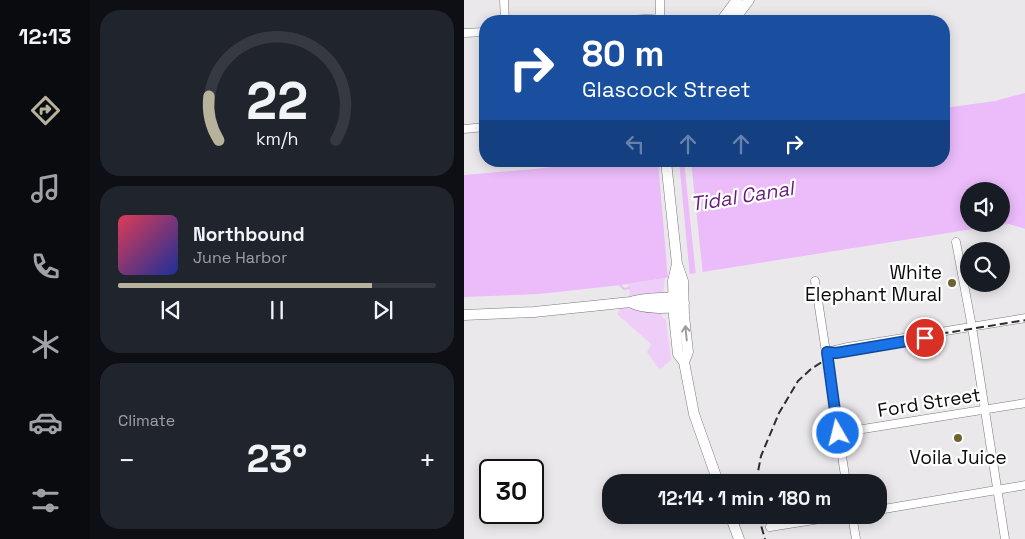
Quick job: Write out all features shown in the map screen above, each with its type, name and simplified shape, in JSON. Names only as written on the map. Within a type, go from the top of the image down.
[{"type":"main road","points":[[726,15],[737,0]]},
{"type":"main road","points":[[738,15],[749,0]]},
{"type":"main road","points":[[667,167],[678,281],[684,303],[688,352],[684,362]]},
{"type":"main road","points":[[678,281],[674,303],[678,354],[684,362],[694,414],[715,474]]},
{"type":"main road","points":[[464,315],[534,312],[631,302],[638,306],[684,303]]},
{"type":"main road","points":[[733,524],[739,539]]},
{"type":"street","points":[[504,0],[505,15]]},
{"type":"street","points":[[660,0],[660,15]]},
{"type":"street","points":[[464,34],[479,33]]},
{"type":"street","points":[[464,129],[479,128]]},
{"type":"street","points":[[956,245],[972,329],[1005,539]]},
{"type":"street","points":[[815,281],[845,474]]},
{"type":"street","points":[[972,329],[1025,318]]},
{"type":"street","points":[[827,352],[848,347],[1025,322]]},
{"type":"street","name":"Ford Street","points":[[838,433],[1025,403]]},
{"type":"street","points":[[887,508],[1025,485]]},
{"type":"street","points":[[770,527],[789,524]]},
{"type":"street","points":[[854,524],[856,539]]},
{"type":"shaded area","points":[[665,278],[661,315],[666,320],[671,360],[659,369],[647,352],[651,344],[617,314],[630,294],[628,284]]},
{"type":"water","name":"Tidal Canal","points":[[1025,93],[1026,229],[1010,224],[1010,182],[960,182],[960,231],[621,285],[539,294],[464,297],[464,175],[552,167],[950,167],[950,107],[995,101]]},
{"type":"pier","points":[[659,167],[680,167],[690,277],[668,279]]},
{"type":"pier","points":[[685,167],[692,167],[703,275],[696,276]]},
{"type":"waterway","points":[[620,285],[624,289],[629,288]]},
{"type":"railway","points":[[758,474],[761,456],[779,413],[798,381],[811,369],[836,353],[859,347],[1026,320]]},
{"type":"railway","points":[[761,524],[765,539]]},
{"type":"place","name":"White Elephant Mural","points":[[952,283]]},
{"type":"place","name":"Voila Juice","points":[[958,438]]},
{"type":"route","points":[[838,433],[827,352],[836,353],[925,338]]}]
